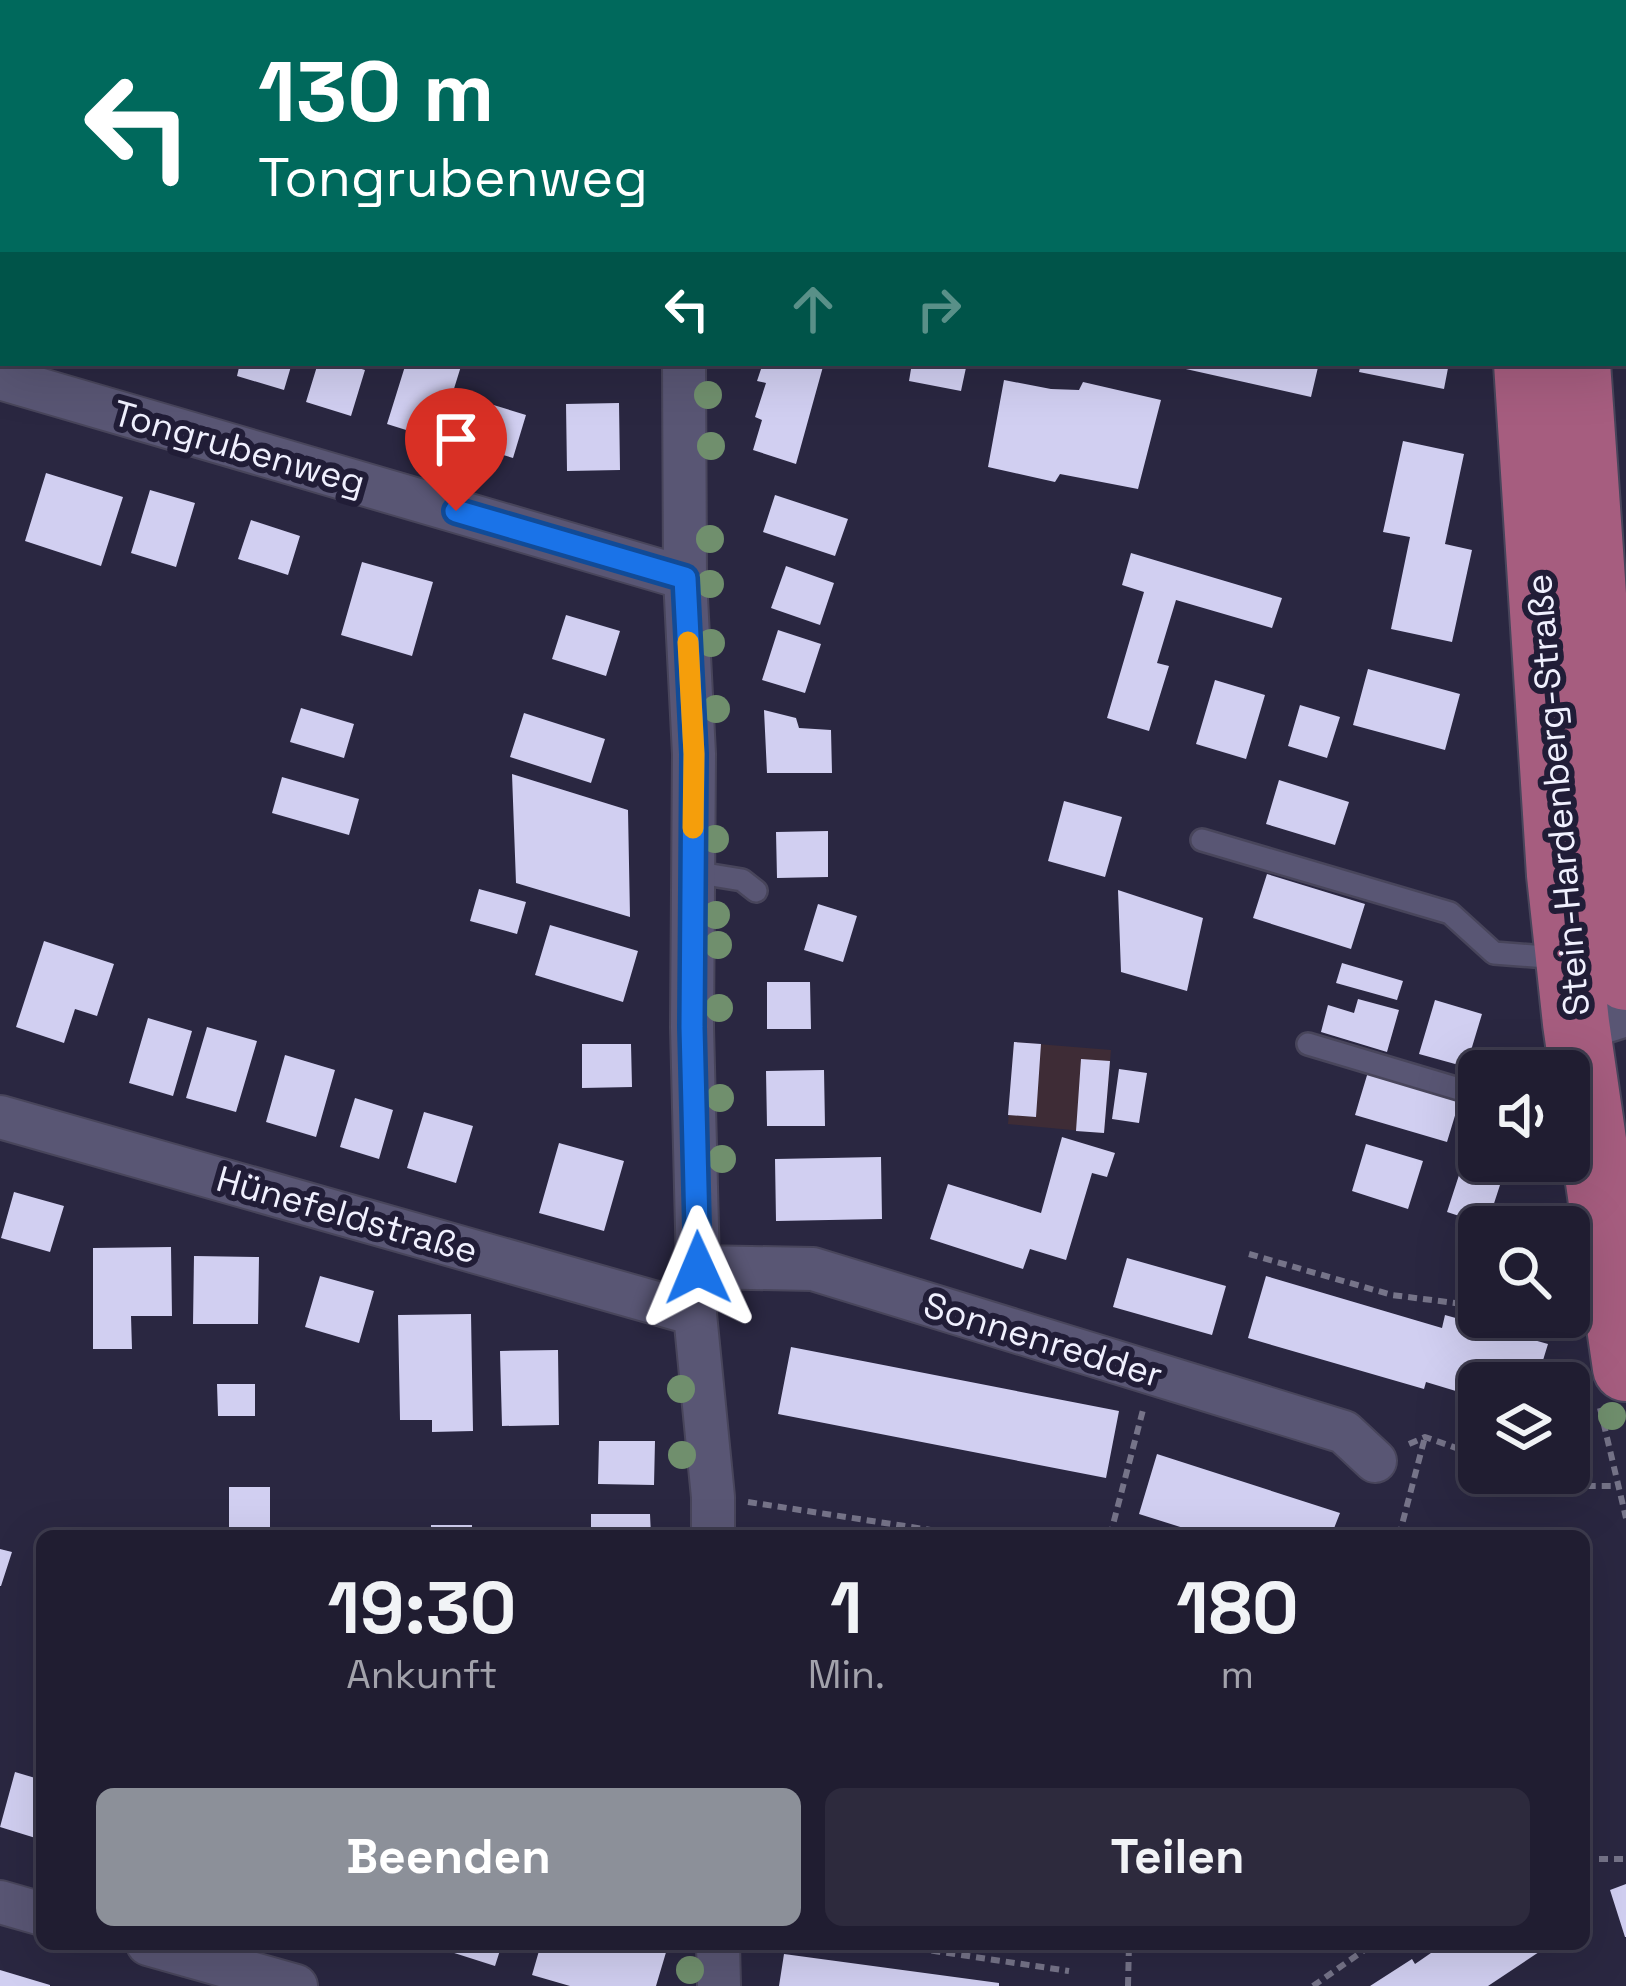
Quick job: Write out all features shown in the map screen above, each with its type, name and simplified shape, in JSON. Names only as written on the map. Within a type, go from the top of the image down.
[{"type":"main road","name":"Stein-Hardenberg-Straße","points":[[1527,366],[1557,844],[1597,968]]},
{"type":"main road","name":"Stein-Hardenberg-Straße","points":[[1577,366],[1611,847],[1597,968],[1601,1015],[1590,1073]]},
{"type":"main road","name":"Stein-Hardenberg-Straße","points":[[1590,1178],[1626,1368]]},
{"type":"street","points":[[684,366],[685,578],[694,754],[695,1314],[713,1516]]},
{"type":"street","name":"Tongrubenweg","points":[[0,378],[685,578]]},
{"type":"street","name":"Hünefeldstraße","points":[[0,1117],[695,1314]]},
{"type":"street","name":"Sonnenredder","points":[[698,1268],[813,1270],[1344,1432],[1375,1461]]},
{"type":"street","points":[[0,1902],[36,1912]]},
{"type":"street","points":[[169,1950],[296,1986]]},
{"type":"street","points":[[718,1950],[719,1986]]},
{"type":"lane","points":[[1202,840],[1450,913],[1494,953],[1597,968]]},
{"type":"lane","points":[[693,872],[742,880],[756,891]]},
{"type":"lane","points":[[1308,1044],[1458,1089]]},
{"type":"path","points":[[1250,1254],[1391,1295],[1458,1303]]},
{"type":"path","points":[[1112,1530],[1153,1373]]},
{"type":"path","points":[[1401,1530],[1425,1437]]},
{"type":"path","points":[[1375,1461],[1425,1437],[1458,1449]]},
{"type":"path","points":[[1590,1486],[1618,1486]]},
{"type":"path","points":[[713,1516],[893,1530]]},
{"type":"path","points":[[1590,1859],[1626,1859]]},
{"type":"path","points":[[927,1950],[1069,1971]]},
{"type":"path","points":[[1128,1986],[1129,1950]]},
{"type":"path","points":[[1313,1986],[1364,1950]]},
{"type":"shaded area","points":[[1014,1042],[1111,1050],[1104,1133],[1008,1124]]},
{"type":"building","points":[[239,366],[291,366],[284,390],[237,376]]},
{"type":"building","points":[[317,366],[365,370],[351,416],[306,402]]},
{"type":"building","points":[[405,366],[461,366],[438,440],[387,424]]},
{"type":"building","points":[[762,366],[823,366],[796,464],[753,450],[762,420],[755,417],[766,383],[757,381]]},
{"type":"building","points":[[912,366],[966,366],[961,391],[909,381]]},
{"type":"building","points":[[1172,366],[1318,366],[1311,397]]},
{"type":"building","points":[[1360,366],[1448,366],[1444,389],[1359,372]]},
{"type":"building","points":[[1004,380],[1079,390],[1083,382],[1161,400],[1138,489],[1060,474],[1055,482],[988,467]]},
{"type":"building","points":[[487,403],[526,415],[513,458],[473,446]]},
{"type":"building","points":[[619,403],[620,470],[567,471],[566,404]]},
{"type":"building","points":[[1403,441],[1464,454],[1445,544],[1472,550],[1452,642],[1391,629],[1410,537],[1383,532]]},
{"type":"building","points":[[46,473],[123,497],[101,566],[25,541]]},
{"type":"building","points":[[150,490],[195,503],[176,567],[131,553]]},
{"type":"building","points":[[775,495],[848,519],[835,556],[763,532]]},
{"type":"building","points":[[251,520],[300,536],[288,575],[238,559]]},
{"type":"building","points":[[1131,553],[1282,598],[1272,628],[1176,600],[1157,663],[1169,666],[1149,731],[1107,718],[1144,592],[1122,585]]},
{"type":"building","points":[[362,562],[433,582],[412,656],[341,635]]},
{"type":"building","points":[[786,566],[834,583],[820,625],[771,608]]},
{"type":"building","points":[[566,615],[620,631],[606,676],[552,659]]},
{"type":"building","points":[[778,630],[821,644],[805,693],[762,680]]},
{"type":"building","points":[[1368,669],[1460,694],[1445,750],[1353,725]]},
{"type":"building","points":[[1215,680],[1265,695],[1246,759],[1196,744]]},
{"type":"building","points":[[1300,705],[1340,717],[1327,758],[1288,746]]},
{"type":"building","points":[[301,708],[354,724],[344,758],[290,742]]},
{"type":"building","points":[[764,710],[796,718],[799,728],[831,730],[832,773],[767,773]]},
{"type":"building","points":[[524,713],[605,739],[591,783],[510,757]]},
{"type":"building","points":[[512,774],[628,810],[630,917],[516,883]]},
{"type":"building","points":[[282,777],[359,799],[349,835],[272,813]]},
{"type":"building","points":[[1279,780],[1349,802],[1335,845],[1266,824]]},
{"type":"building","points":[[1064,801],[1122,817],[1105,877],[1048,861]]},
{"type":"building","points":[[828,831],[828,877],[777,878],[776,832]]},
{"type":"building","points":[[1267,874],[1365,904],[1351,949],[1253,918]]},
{"type":"building","points":[[479,889],[526,902],[517,934],[470,921]]},
{"type":"building","points":[[1118,890],[1203,918],[1187,991],[1121,972]]},
{"type":"building","points":[[818,904],[857,916],[843,962],[804,950]]},
{"type":"building","points":[[550,925],[638,951],[623,1002],[535,975]]},
{"type":"building","points":[[44,941],[114,964],[97,1016],[75,1009],[64,1043],[16,1027]]},
{"type":"building","points":[[1342,963],[1403,981],[1397,1000],[1336,983]]},
{"type":"building","points":[[767,982],[810,982],[811,1029],[767,1029]]},
{"type":"building","points":[[1358,999],[1399,1010],[1387,1052],[1321,1032],[1328,1005],[1354,1013]]},
{"type":"building","points":[[1435,1000],[1482,1014],[1471,1050],[1458,1050],[1458,1065],[1419,1054]]},
{"type":"building","points":[[148,1018],[192,1031],[173,1096],[129,1083]]},
{"type":"building","points":[[207,1027],[257,1041],[236,1112],[186,1098]]},
{"type":"building","points":[[1014,1042],[1041,1044],[1036,1117],[1008,1115]]},
{"type":"building","points":[[582,1044],[631,1044],[632,1087],[582,1088]]},
{"type":"building","points":[[285,1055],[335,1070],[316,1137],[266,1122]]},
{"type":"building","points":[[1081,1059],[1110,1061],[1104,1133],[1076,1131]]},
{"type":"building","points":[[1119,1069],[1147,1073],[1139,1123],[1112,1119]]},
{"type":"building","points":[[824,1070],[825,1126],[767,1126],[766,1071]]},
{"type":"building","points":[[1368,1072],[1458,1098],[1447,1142],[1355,1115]]},
{"type":"building","points":[[355,1098],[393,1110],[379,1159],[340,1147]]},
{"type":"building","points":[[424,1112],[473,1126],[456,1183],[407,1168]]},
{"type":"building","points":[[1062,1137],[1115,1153],[1107,1177],[1092,1173],[1066,1260],[1030,1249],[1023,1269],[930,1239],[948,1184],[1041,1213]]},
{"type":"building","points":[[559,1143],[624,1161],[604,1231],[539,1213]]},
{"type":"building","points":[[1366,1144],[1423,1161],[1408,1209],[1352,1191]]},
{"type":"building","points":[[881,1157],[882,1219],[776,1221],[775,1159]]},
{"type":"building","points":[[1458,1178],[1458,1182],[1500,1185],[1493,1206],[1458,1206],[1458,1216],[1447,1212]]},
{"type":"building","points":[[14,1192],[64,1206],[50,1252],[1,1238]]},
{"type":"building","points":[[171,1247],[172,1316],[131,1316],[132,1349],[93,1349],[93,1248]]},
{"type":"building","points":[[194,1256],[259,1257],[258,1324],[193,1324]]},
{"type":"building","points":[[1127,1258],[1226,1286],[1212,1335],[1113,1307]]},
{"type":"building","points":[[320,1276],[374,1291],[359,1343],[305,1327]]},
{"type":"building","points":[[1266,1276],[1442,1328],[1445,1315],[1458,1319],[1458,1338],[1527,1338],[1548,1344],[1542,1362],[1458,1362],[1458,1392],[1426,1382],[1424,1389],[1248,1338]]},
{"type":"building","points":[[471,1314],[473,1431],[432,1432],[432,1420],[400,1420],[398,1315]]},
{"type":"building","points":[[791,1347],[1119,1411],[1106,1478],[778,1414]]},
{"type":"building","points":[[558,1350],[559,1425],[502,1426],[500,1351]]},
{"type":"building","points":[[217,1384],[255,1384],[255,1416],[218,1416]]},
{"type":"building","points":[[599,1441],[655,1441],[654,1485],[598,1484]]},
{"type":"building","points":[[1157,1454],[1340,1513],[1333,1530],[1190,1530],[1139,1514]]},
{"type":"building","points":[[229,1487],[270,1487],[270,1530],[229,1530]]},
{"type":"building","points":[[591,1514],[650,1514],[651,1530],[591,1530]]},
{"type":"building","points":[[431,1525],[472,1525],[472,1530],[431,1530]]},
{"type":"building","points":[[0,1549],[12,1552],[1,1586],[0,1586]]},
{"type":"building","points":[[15,1772],[36,1778],[36,1838],[0,1827]]},
{"type":"building","points":[[1626,1884],[1626,1937],[1625,1937],[1610,1890]]},
{"type":"building","points":[[445,1950],[500,1950],[495,1966]]},
{"type":"building","points":[[539,1950],[667,1950],[656,1986],[570,1986],[532,1975]]},
{"type":"building","points":[[1435,1950],[1542,1950],[1488,1986],[1370,1986],[1412,1959],[1415,1964]]},
{"type":"building","points":[[784,1954],[999,1983],[999,1986],[779,1986]]},
{"type":"building","points":[[0,1970],[50,1985],[50,1986],[0,1986]]},
{"type":"slow traffic","points":[[688,642],[693,828]]},
{"type":"route","points":[[456,511],[685,578],[694,754],[692,1027],[698,1268]]}]
